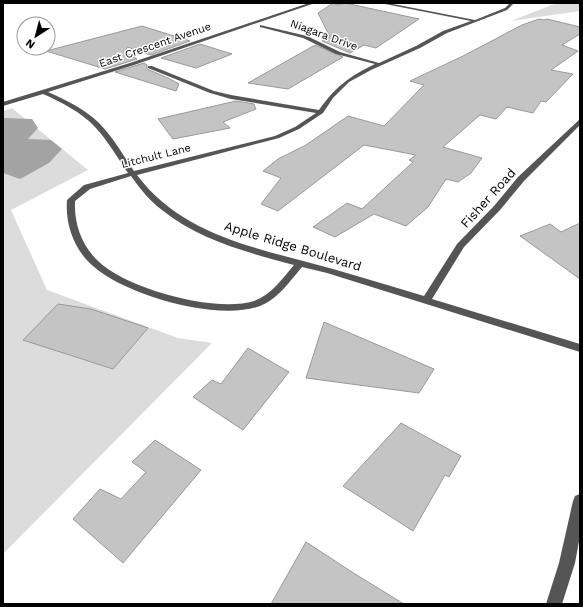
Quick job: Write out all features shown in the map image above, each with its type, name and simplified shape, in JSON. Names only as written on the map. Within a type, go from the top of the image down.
[{"type":"street","name":"East Crescent Avenue","points":[[3,104],[180,49],[313,3]]},
{"type":"street","points":[[382,3],[476,20]]},
{"type":"street","name":"Litchult Lane","points":[[300,264],[271,295],[255,304],[214,308],[154,294],[120,279],[96,265],[82,247],[73,230],[70,214],[71,200],[87,187],[277,137],[297,128],[320,112],[347,81],[379,64],[418,47],[445,32],[506,9],[512,3]]},
{"type":"street","name":"Niagara Drive","points":[[262,26],[305,37],[338,53],[379,64]]},
{"type":"street","points":[[150,67],[212,92],[231,97],[320,112]]},
{"type":"street","name":"Apple Ridge Boulevard","points":[[44,92],[82,113],[97,126],[143,187],[166,209],[194,226],[224,239],[300,264],[330,271],[580,348]]},
{"type":"street","name":"Fisher Road","points":[[426,301],[460,246],[521,179],[580,121]]},
{"type":"street","points":[[554,604],[568,563],[580,501]]},
{"type":"shaded area","points":[[557,3],[580,3],[580,11],[511,21]]},
{"type":"shaded area","points":[[12,108],[88,170],[11,210],[47,290],[178,338],[212,343],[3,554],[3,111]]},
{"type":"shaded area","points":[[3,118],[32,119],[38,128],[28,139],[51,140],[62,149],[49,163],[20,179],[3,173]]},
{"type":"building","points":[[333,3],[338,5],[345,3],[419,19],[376,48],[364,45],[350,53],[322,41],[330,37],[318,13]]},
{"type":"building","points":[[539,19],[547,19],[580,27],[580,34],[562,45],[578,51],[551,70],[573,74],[546,102],[541,101],[533,113],[507,107],[496,119],[480,115],[443,147],[482,158],[471,173],[458,182],[446,179],[428,207],[406,226],[374,214],[335,237],[313,227],[347,203],[362,209],[413,162],[409,160],[416,155],[364,145],[278,211],[261,204],[281,178],[263,171],[278,159],[306,145],[348,116],[384,126],[424,85],[410,81],[463,56],[522,25]]},
{"type":"building","points":[[142,26],[190,41],[151,55],[127,47],[125,52],[137,59],[105,69],[56,54],[56,48]]},
{"type":"building","points":[[200,44],[232,54],[196,68],[161,58]]},
{"type":"building","points":[[315,45],[343,57],[288,89],[248,83]]},
{"type":"building","points":[[144,63],[147,65],[147,69],[179,84],[176,91],[115,72]]},
{"type":"building","points":[[236,101],[254,104],[256,109],[223,122],[230,128],[173,139],[158,119]]},
{"type":"building","points":[[580,223],[580,279],[520,236],[550,224],[561,232]]},
{"type":"building","points":[[58,304],[91,309],[148,328],[113,369],[23,340]]},
{"type":"building","points":[[324,322],[434,369],[419,393],[306,378]]},
{"type":"building","points":[[248,348],[289,372],[243,430],[193,397],[212,380],[221,384]]},
{"type":"building","points":[[401,423],[461,456],[449,477],[445,475],[413,531],[343,486]]},
{"type":"building","points":[[155,440],[201,470],[123,563],[73,519],[100,489],[121,499],[146,472],[132,462]]},
{"type":"building","points":[[306,542],[355,574],[404,604],[271,604]]}]
